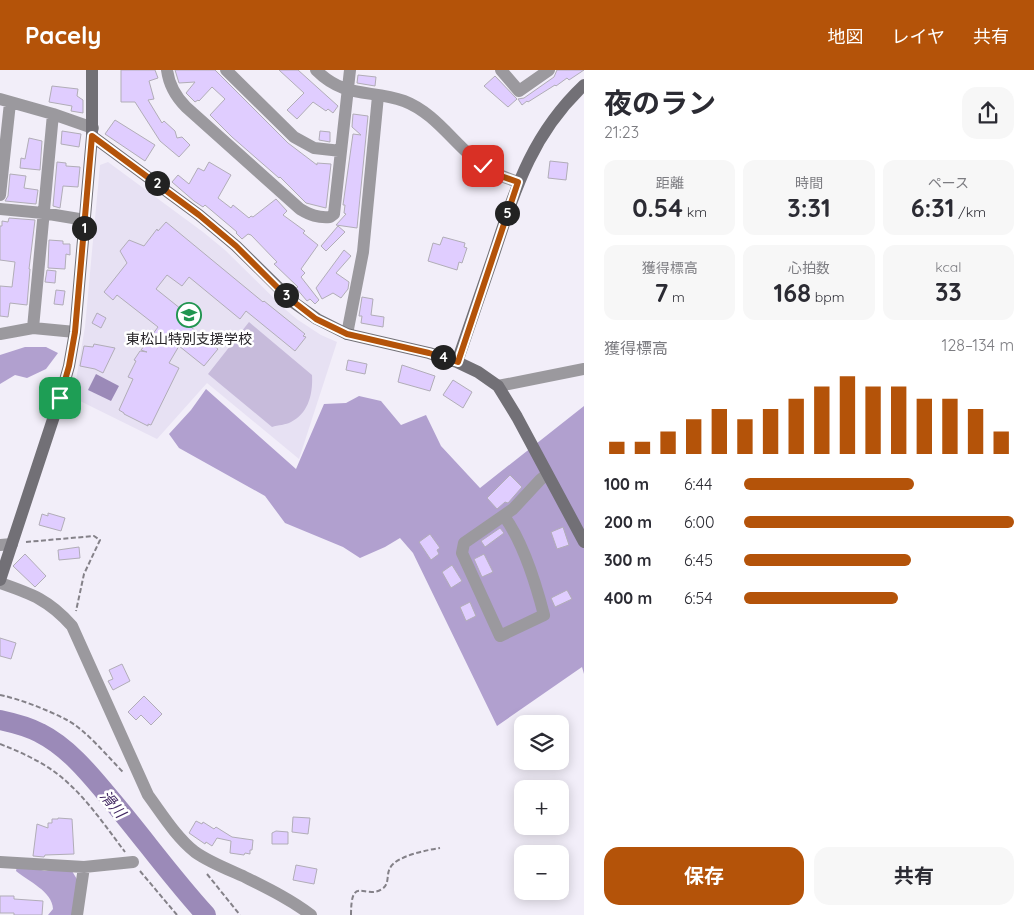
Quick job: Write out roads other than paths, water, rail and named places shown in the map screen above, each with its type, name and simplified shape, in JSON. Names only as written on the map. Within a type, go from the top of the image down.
[{"type":"street","points":[[92,70],[92,132],[75,332],[69,366],[60,398],[6,544],[0,582],[35,596],[51,605],[72,626],[148,795],[164,817],[195,852],[264,886],[293,902],[311,915]]},
{"type":"street","points":[[167,70],[168,80],[176,96],[186,107],[300,209],[320,218],[330,217],[334,214],[350,70]]},
{"type":"street","points":[[226,70],[294,138],[314,148],[341,151]]},
{"type":"street","points":[[316,70],[339,87],[404,101],[419,109],[483,166],[498,175],[518,182]]},
{"type":"street","points":[[501,70],[519,91],[549,70]]},
{"type":"street","points":[[458,362],[518,182],[550,122],[584,85]]},
{"type":"street","points":[[347,334],[363,252],[378,96]]},
{"type":"street","points":[[0,195],[5,101],[53,114],[92,132],[236,246],[285,295],[301,308],[331,327],[347,334],[429,353],[458,362],[478,372],[498,386],[517,417],[584,542]]},
{"type":"street","points":[[33,328],[42,213],[53,114]]},
{"type":"street","points":[[0,209],[85,220]]},
{"type":"street","points":[[0,334],[33,328],[75,332]]},
{"type":"street","points":[[498,386],[584,369]]},
{"type":"street","points":[[504,516],[511,525],[537,586],[544,615],[500,636],[461,549],[464,543],[504,516],[547,474]]},
{"type":"street","points":[[0,862],[84,867],[133,862]]},
{"type":"street","points":[[77,915],[84,867]]},
{"type":"waterway","name":"滑川","points":[[0,720],[35,731],[51,739],[71,755],[126,817],[182,888],[206,915]]},
{"type":"place","name":"東松山特別支援学校","points":[[189,315]]}]
